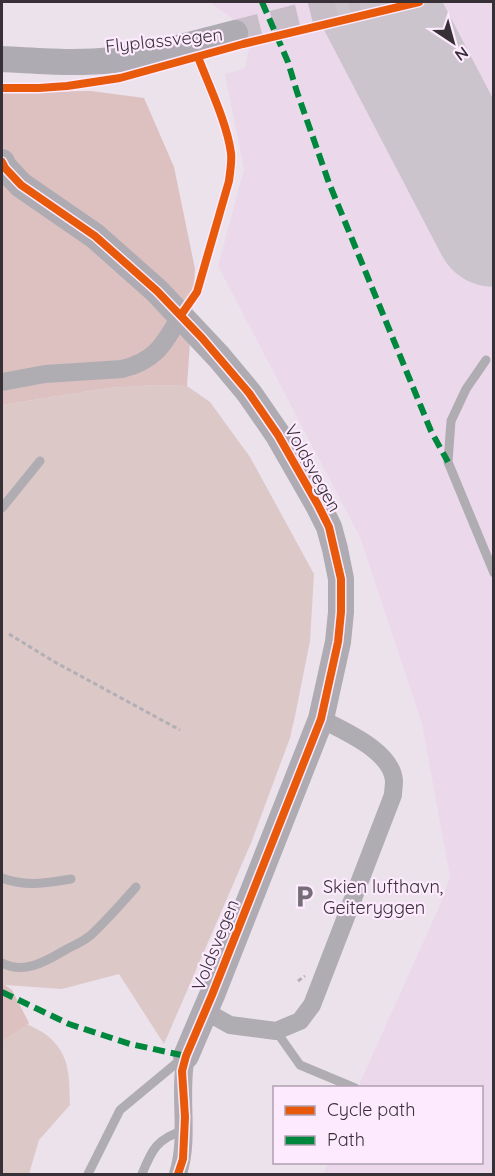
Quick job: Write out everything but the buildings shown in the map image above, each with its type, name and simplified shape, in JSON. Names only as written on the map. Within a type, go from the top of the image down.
[{"type":"street","name":"Flyplassvegen","points":[[2,44],[107,48],[235,33],[145,55],[113,60],[62,63],[2,59]]},
{"type":"street","name":"Voldsvegen","points":[[2,162],[21,185],[95,236],[157,291],[249,393],[298,467],[329,527],[341,579],[338,642],[321,719],[186,1056]]},
{"type":"street","points":[[2,382],[45,374],[133,367],[148,360],[165,344],[181,315]]},
{"type":"street","points":[[276,1031],[300,1021],[312,1005],[393,795],[394,780],[381,755],[358,739],[321,719]]},
{"type":"street","name":"Voldsvegen","points":[[205,1011],[230,1025],[276,1031]]},
{"type":"street","points":[[178,1174],[183,1159],[182,1071],[186,1056]]},
{"type":"lane","points":[[486,360],[466,389],[451,421],[448,462],[494,573]]},
{"type":"lane","points":[[2,508],[40,461]]},
{"type":"lane","points":[[2,878],[17,884],[43,884],[71,879]]},
{"type":"lane","points":[[2,963],[10,967],[30,967],[45,962],[88,937],[136,887]]},
{"type":"lane","points":[[276,1031],[300,1065],[350,1086]]},
{"type":"lane","name":"Voldsvegen","points":[[88,1174],[120,1110],[186,1056]]},
{"type":"lane","points":[[142,1174],[157,1146],[170,1135],[184,1130]]},
{"type":"path","points":[[9,634],[53,661],[180,730]]},
{"type":"shaded area","name":"Skien lufthavn, Geiteryggen","points":[[211,2],[493,2],[493,1174],[323,1174],[328,1164],[483,1164],[483,1086],[358,1086],[440,905],[450,877],[422,724],[360,537],[218,266],[244,169],[225,74],[245,68],[249,48],[233,19]]},
{"type":"shaded area","points":[[91,91],[144,98],[174,167],[195,269],[187,386],[108,388],[2,405],[2,92]]},
{"type":"shaded area","points":[[187,386],[210,402],[250,457],[314,574],[310,641],[290,738],[251,843],[164,1044],[119,974],[62,989],[2,983],[2,405],[108,388]]},
{"type":"shaded area","points":[[2,983],[12,990],[29,1023],[2,1042]]},
{"type":"shaded area","points":[[27,1024],[48,1036],[61,1051],[67,1068],[70,1105],[39,1140],[29,1174],[2,1174],[2,1042]]},
{"type":"runway","points":[[376,2],[494,228]]},
{"type":"tunnel","points":[[235,33],[359,2]]},
{"type":"marked path","points":[[262,2],[288,62],[329,183],[431,431],[448,462]]},
{"type":"marked path","points":[[2,992],[69,1024],[130,1044],[186,1056]]},
{"type":"cycle path","points":[[2,88],[67,86],[120,78],[243,44],[419,2]]},
{"type":"cycle path","points":[[181,315],[197,292],[229,181],[231,163],[226,129],[198,57]]},
{"type":"cycle path","points":[[2,162],[21,185],[95,236],[157,291],[202,338],[249,393],[278,435],[329,527],[341,579],[338,642],[321,719],[186,1056],[182,1071],[185,1117],[183,1159],[178,1174]]},
{"type":"place","name":"Skien lufthavn, Geiteryggen","points":[[305,896]]}]
